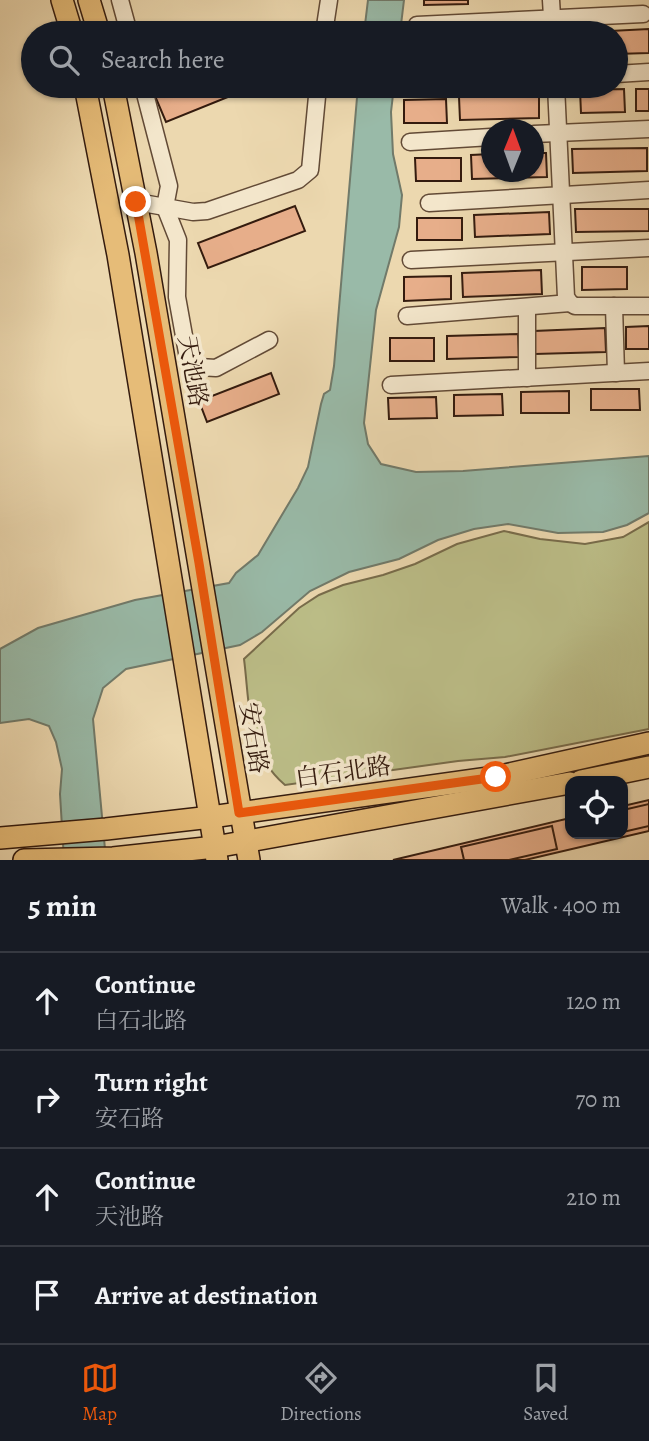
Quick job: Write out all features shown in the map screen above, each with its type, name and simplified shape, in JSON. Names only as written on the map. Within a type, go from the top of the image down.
[{"type":"main road","points":[[62,0],[68,21]]},
{"type":"main road","points":[[89,0],[95,21]]},
{"type":"main road","points":[[87,98],[118,255],[216,854]]},
{"type":"main road","name":"天池路","points":[[115,98],[136,202],[216,666]]},
{"type":"main road","name":"安石路","points":[[216,666],[247,851]]},
{"type":"main road","name":"白石北路","points":[[0,838],[211,817],[496,777],[649,743]]},
{"type":"main road","points":[[605,776],[649,767]]},
{"type":"main road","name":"白石北路","points":[[24,860],[247,851],[565,784]]},
{"type":"street","points":[[120,0],[126,21]]},
{"type":"street","points":[[326,21],[329,0]]},
{"type":"street","points":[[551,0],[553,21]]},
{"type":"street","points":[[590,21],[643,14]]},
{"type":"street","points":[[628,73],[649,72]]},
{"type":"street","points":[[146,98],[169,186],[165,207],[178,240],[177,297],[188,358],[199,367],[216,368],[268,340]]},
{"type":"street","points":[[136,202],[207,211],[298,180],[310,170],[317,98]]},
{"type":"street","points":[[556,98],[566,297],[576,306],[649,306]]},
{"type":"street","points":[[544,134],[649,129]]},
{"type":"street","points":[[410,142],[481,138]]},
{"type":"street","points":[[429,203],[649,190]]},
{"type":"street","points":[[411,260],[649,248]]},
{"type":"street","points":[[407,316],[570,303]]},
{"type":"street","points":[[614,306],[616,373]]},
{"type":"street","points":[[527,307],[527,378]]},
{"type":"street","points":[[391,386],[649,371]]},
{"type":"green space","points":[[649,522],[649,729],[505,757],[285,785],[263,758],[252,727],[244,659],[299,608],[319,595],[343,585],[415,564],[457,544],[504,531],[540,539],[585,544],[623,537]]},
{"type":"shaded area","points":[[368,0],[404,0],[401,21],[365,21]]},
{"type":"shaded area","points":[[357,98],[393,98],[393,154],[402,195],[399,227],[376,310],[364,423],[368,444],[381,464],[416,472],[463,471],[649,456],[649,513],[627,525],[603,532],[558,533],[508,524],[474,529],[438,540],[399,559],[349,572],[310,591],[262,632],[240,645],[126,669],[103,688],[93,719],[106,860],[64,860],[60,794],[62,769],[56,742],[49,726],[29,719],[0,723],[0,649],[38,628],[135,600],[229,583],[236,573],[258,555],[298,488],[308,467],[321,404],[324,394],[330,390]]},
{"type":"building","points":[[424,0],[468,0],[468,4],[424,5]]},
{"type":"building","points":[[649,29],[649,53],[628,54],[628,30]]},
{"type":"building","points":[[636,89],[649,89],[649,111],[636,111]]},
{"type":"building","points":[[156,98],[225,98],[166,122]]},
{"type":"building","points":[[459,98],[539,98],[539,118],[460,120]]},
{"type":"building","points":[[580,98],[624,98],[625,112],[581,113]]},
{"type":"building","points":[[446,99],[447,123],[404,123],[404,100]]},
{"type":"building","points":[[647,148],[647,171],[573,173],[572,149]]},
{"type":"building","points":[[544,153],[546,153],[547,177],[544,177]]},
{"type":"building","points":[[481,154],[481,179],[472,179],[471,155]]},
{"type":"building","points":[[415,158],[461,158],[461,181],[416,181]]},
{"type":"building","points":[[295,206],[305,231],[208,268],[198,243]]},
{"type":"building","points":[[575,209],[649,209],[649,231],[576,232]]},
{"type":"building","points":[[549,212],[550,234],[475,237],[474,215]]},
{"type":"building","points":[[417,218],[462,218],[462,240],[417,240]]},
{"type":"building","points":[[582,267],[627,267],[627,289],[582,290]]},
{"type":"building","points":[[541,270],[542,294],[463,297],[462,273]]},
{"type":"building","points":[[451,276],[451,299],[404,301],[404,277]]},
{"type":"building","points":[[649,326],[649,349],[626,349],[626,327]]},
{"type":"building","points":[[605,328],[606,352],[535,354],[534,331]]},
{"type":"building","points":[[518,334],[519,357],[447,359],[447,336]]},
{"type":"building","points":[[390,338],[434,338],[434,361],[390,361]]},
{"type":"building","points":[[271,373],[279,394],[207,422],[199,401]]},
{"type":"building","points":[[591,389],[639,389],[640,410],[591,410]]},
{"type":"building","points":[[569,391],[569,413],[521,413],[521,392]]},
{"type":"building","points":[[502,394],[503,415],[454,416],[454,395]]},
{"type":"building","points":[[436,397],[437,418],[389,419],[388,398]]},
{"type":"building","points":[[649,800],[649,831],[628,836],[628,805]]},
{"type":"building","points":[[649,804],[649,826],[628,831],[628,809]]},
{"type":"building","points":[[565,819],[565,839],[615,839],[525,860],[393,860]]},
{"type":"building","points":[[552,826],[557,849],[509,860],[464,860],[461,847]]},
{"type":"route","points":[[136,202],[199,563],[239,813],[496,777]]}]
